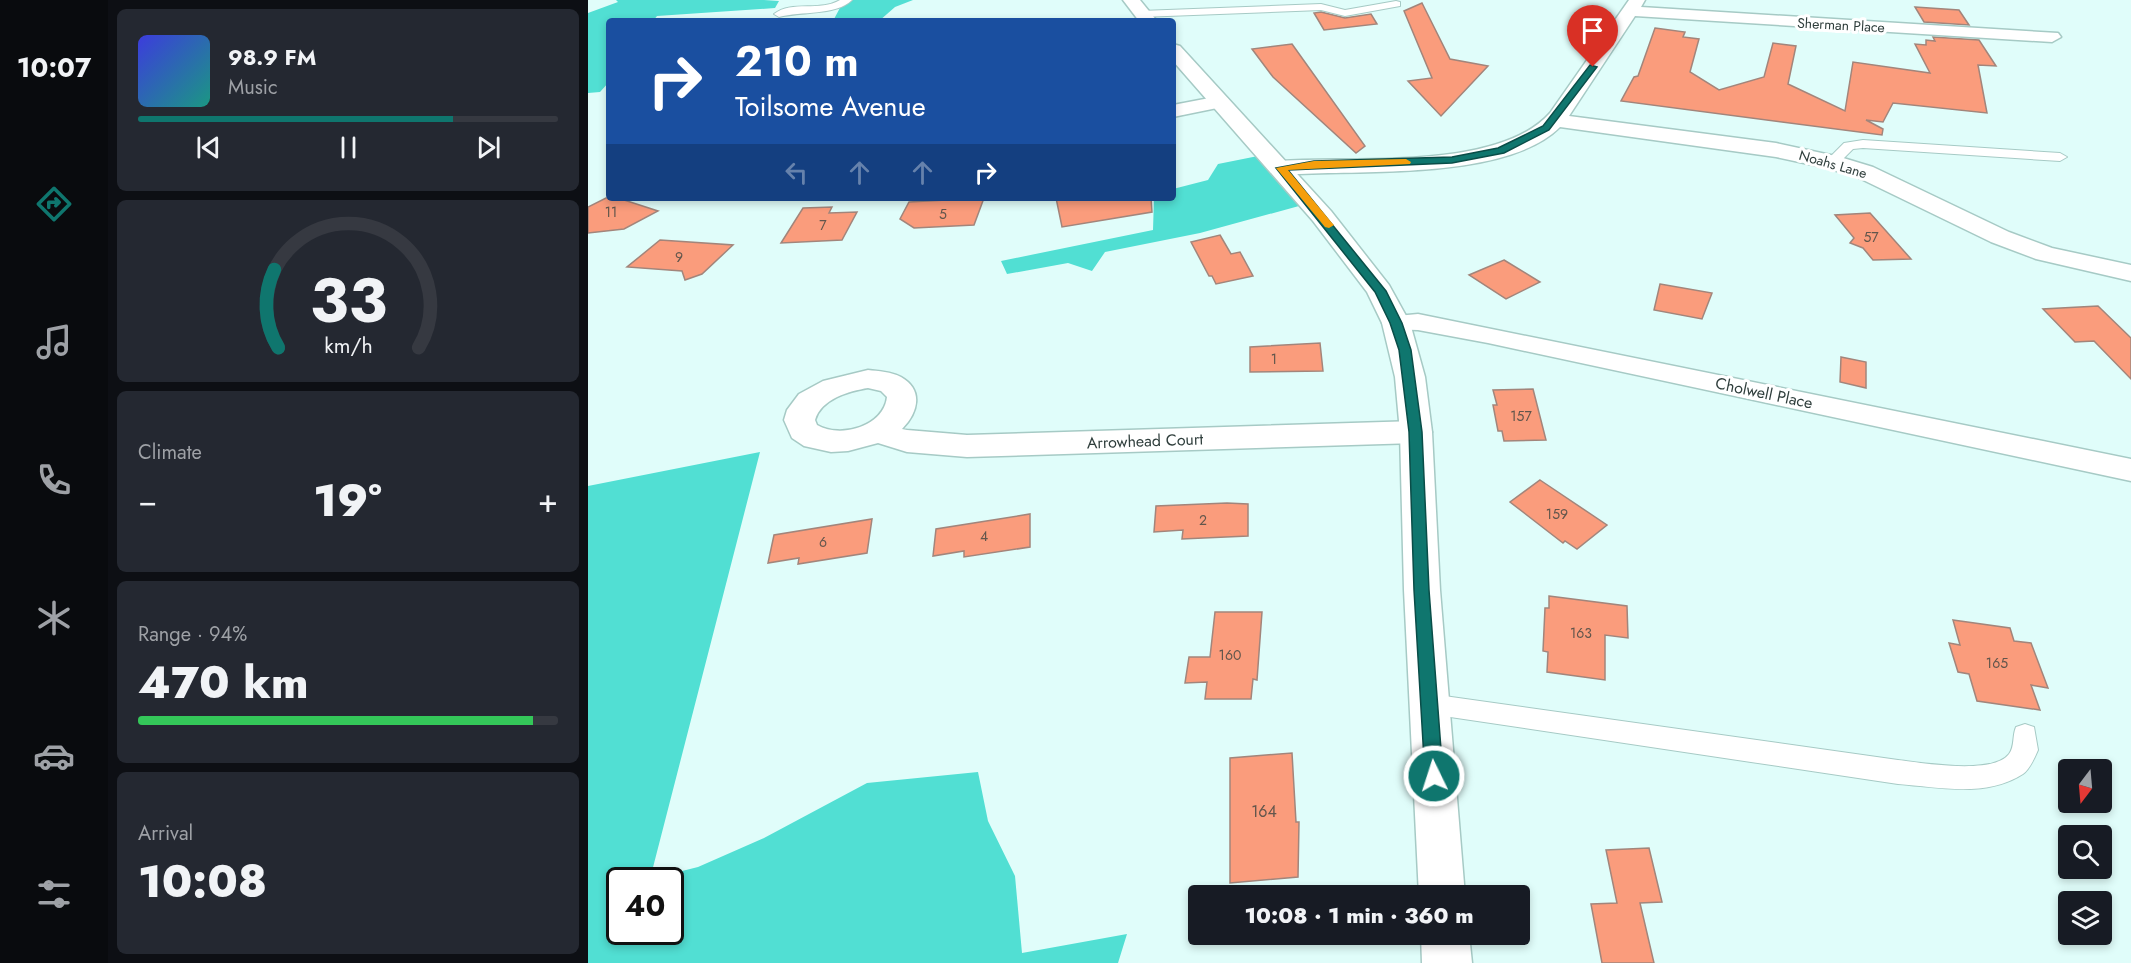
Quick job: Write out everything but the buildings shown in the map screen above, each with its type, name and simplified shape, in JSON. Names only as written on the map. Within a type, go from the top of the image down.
[{"type":"street","name":"Sherman Place","points":[[1634,5],[2052,37]]},
{"type":"street","points":[[1281,168],[1314,164],[1468,159],[1516,145],[1546,128],[1555,120],[1634,5]]},
{"type":"street","points":[[1176,53],[1281,168],[1380,291],[1396,323],[1410,377],[1416,432],[1441,885]]},
{"type":"street","points":[[1176,110],[1220,102]]},
{"type":"street","name":"Noahs Lane","points":[[1555,120],[1776,150],[1832,162],[1865,172],[2000,237],[2045,254],[2131,273]]},
{"type":"street","name":"Cholwell Place","points":[[1396,323],[1418,322],[1488,335],[2131,470]]},
{"type":"street","name":"Arrowhead Court","points":[[876,432],[907,441],[967,446],[1416,432]]},
{"type":"street","points":[[1446,945],[1447,963]]},
{"type":"lane","points":[[779,14],[786,10],[830,7],[847,0]]},
{"type":"lane","points":[[1140,12],[1321,7],[1334,12],[1353,13],[1396,4]]},
{"type":"lane","points":[[1832,162],[1850,146],[1863,144],[2060,157]]},
{"type":"lane","points":[[1430,704],[1898,772],[1967,778],[1990,775],[2016,765],[2026,750],[2025,735]]},
{"type":"shaded area","points":[[616,0],[779,1],[775,8],[657,16],[655,18],[606,18],[606,85],[600,92],[588,93],[588,13],[618,2]]},
{"type":"shaded area","points":[[847,0],[913,0],[895,7],[882,18],[835,18],[842,4]]},
{"type":"shaded area","points":[[1268,154],[1298,187],[1299,206],[1200,233],[1105,252],[1092,271],[1068,263],[1007,274],[1001,261],[1153,230],[1154,201],[1176,201],[1176,188],[1208,180],[1218,164]]},
{"type":"shaded area","points":[[760,452],[653,867],[606,867],[606,945],[684,945],[684,870],[698,867],[764,838],[867,783],[978,772],[988,821],[1015,876],[1022,953],[1127,934],[1118,963],[588,963],[588,486]]},
{"type":"slow traffic","points":[[1329,225],[1281,168],[1314,164],[1406,162]]},
{"type":"route","points":[[1434,776],[1422,590],[1416,432],[1405,350],[1396,323],[1380,291],[1322,216],[1281,168],[1314,164],[1468,159],[1501,151],[1531,138],[1555,120],[1593,67]]}]
